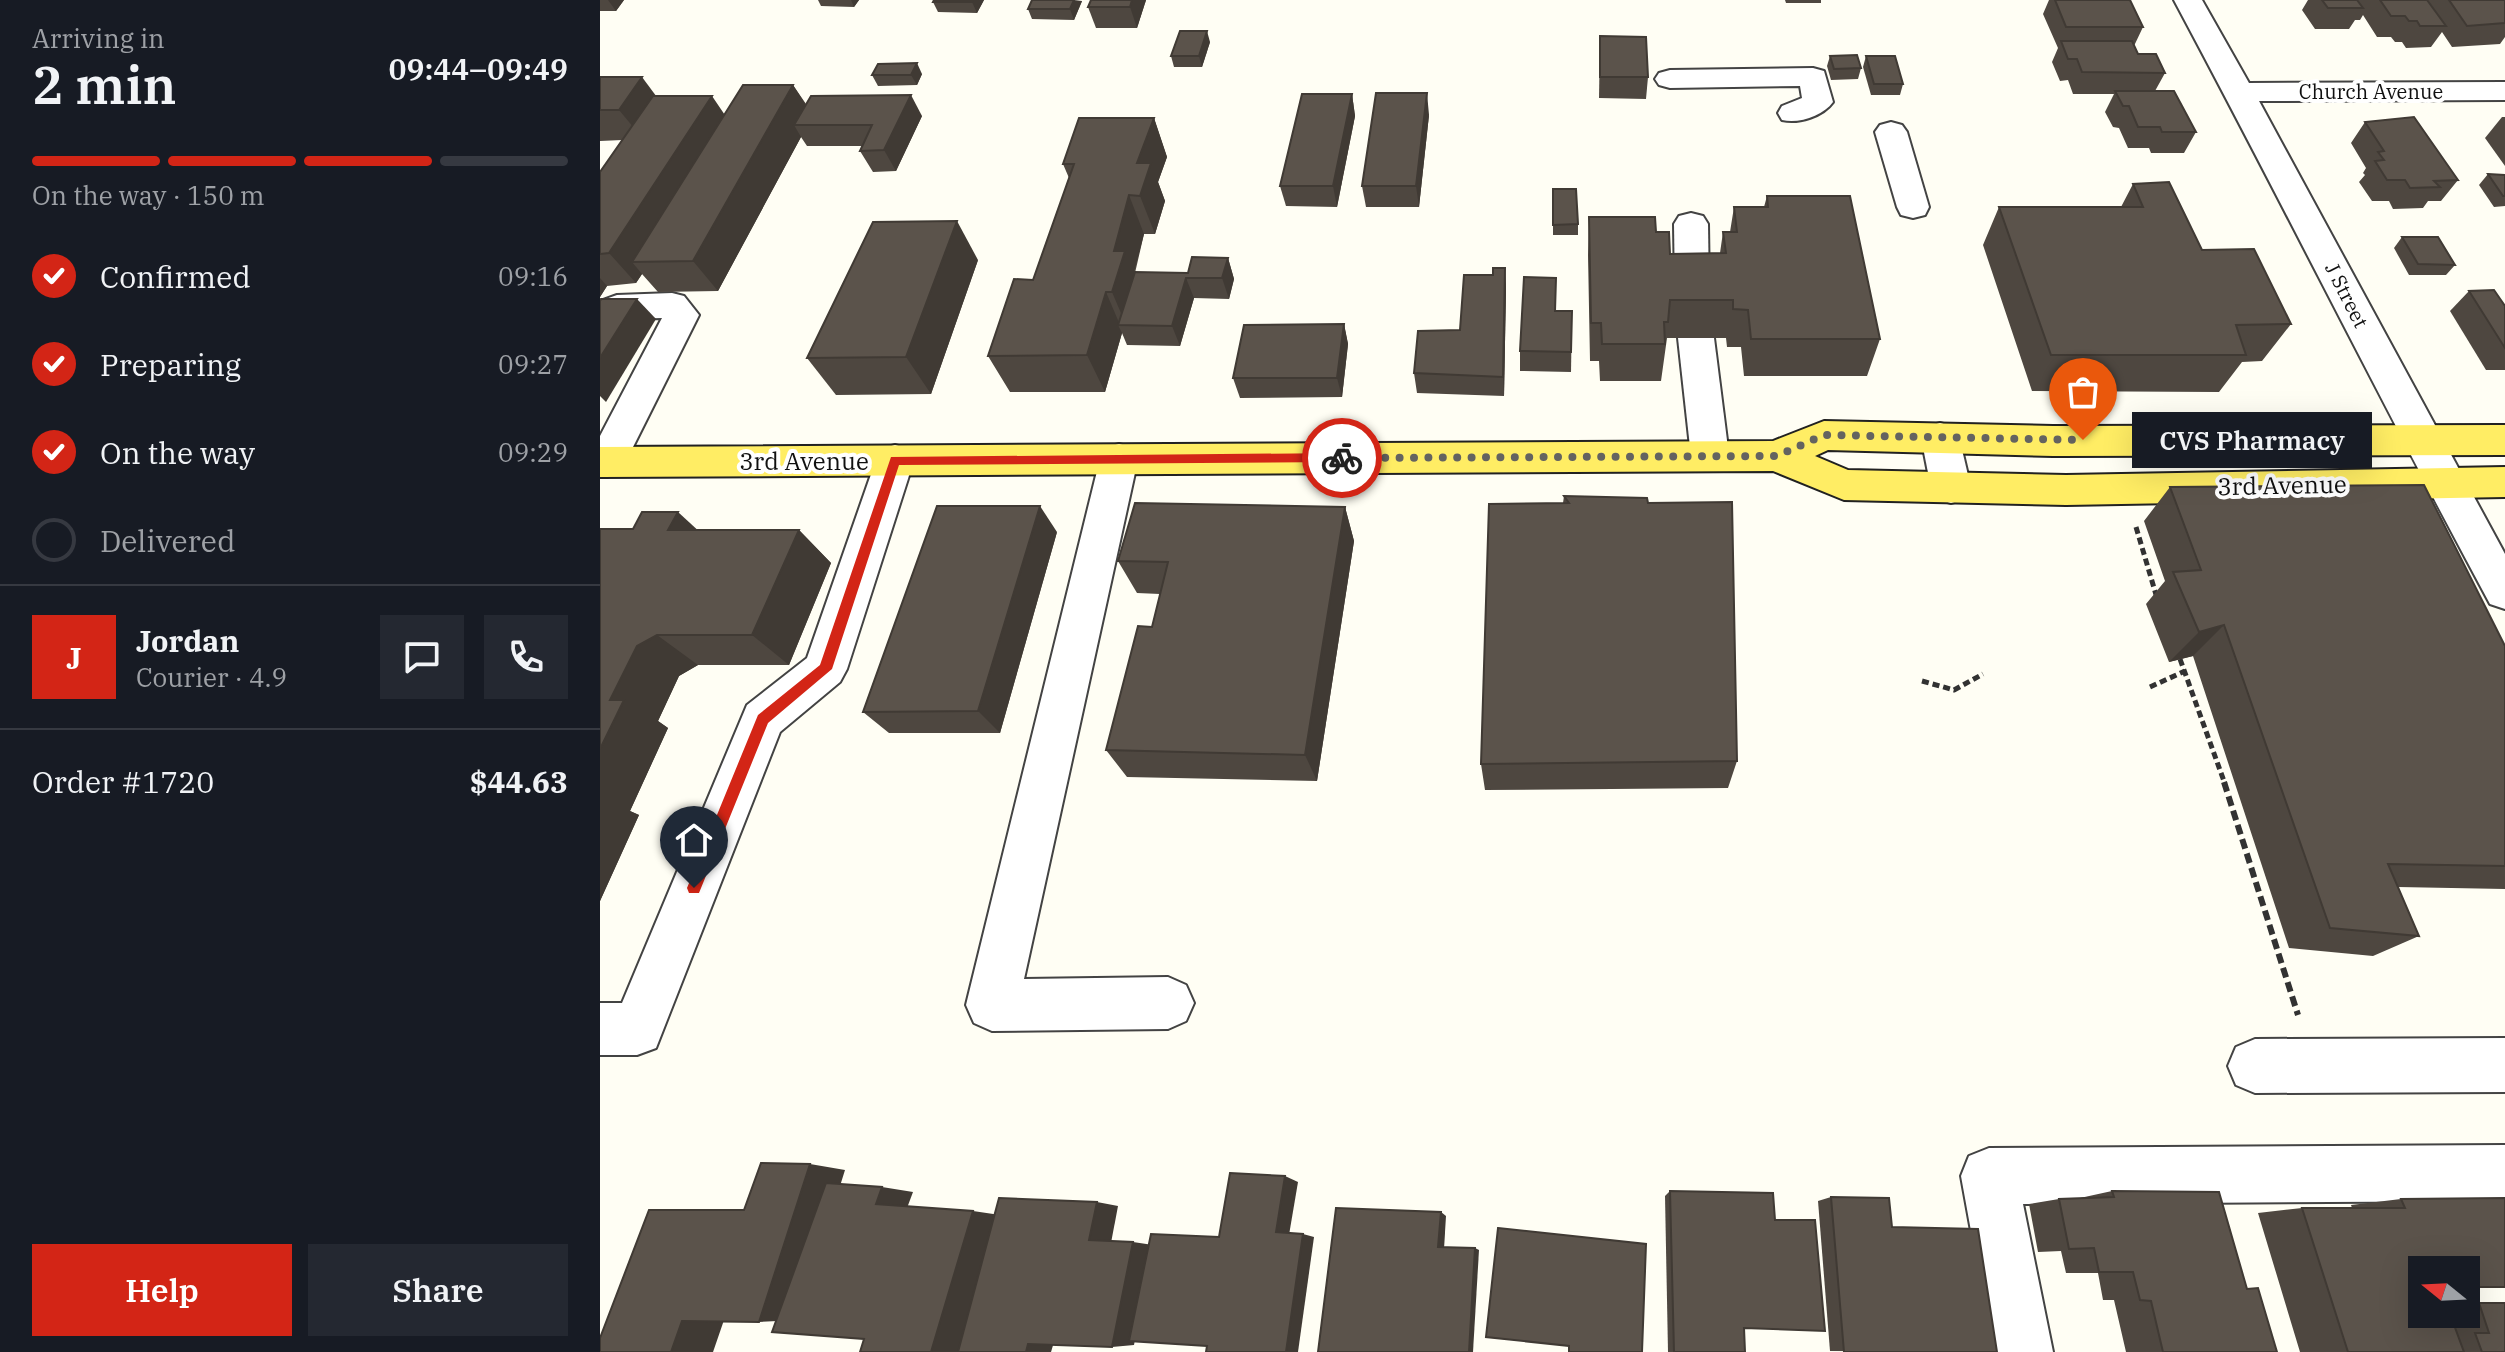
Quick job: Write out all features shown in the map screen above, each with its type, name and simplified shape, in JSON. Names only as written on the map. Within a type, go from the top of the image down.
[{"type":"main road","name":"3rd Avenue","points":[[1777,456],[1824,435],[2053,441],[2505,440]]},
{"type":"main road","name":"3rd Avenue","points":[[603,462],[1777,456],[1844,485],[2066,490],[2505,482]]},
{"type":"street","name":"J Street","points":[[2188,0],[2299,202],[2444,482],[2505,592]]},
{"type":"street","points":[[1670,79],[1813,77],[1818,102],[1793,113]]},
{"type":"street","name":"Church Avenue","points":[[2236,92],[2505,91]]},
{"type":"street","points":[[1891,132],[1913,207]]},
{"type":"street","points":[[1691,224],[1692,291]]},
{"type":"street","points":[[600,317],[617,307],[630,306],[672,305],[681,315],[603,462]]},
{"type":"street","points":[[1696,338],[1710,456]]},
{"type":"street","points":[[1940,437],[1951,488]]},
{"type":"street","points":[[1119,459],[992,1005],[1168,1003]]},
{"type":"street","points":[[600,1029],[637,1029],[763,719],[825,669],[895,460]]},
{"type":"street","points":[[2255,1066],[2505,1065]]},
{"type":"street","points":[[2023,1352],[1989,1176],[2505,1173]]},
{"type":"path","points":[[2132,512],[2158,603]]},
{"type":"path","points":[[2180,659],[2214,750],[2314,1066]]},
{"type":"path","points":[[2150,687],[2185,671]]},
{"type":"path","points":[[1922,681],[1954,690],[1983,674]]},
{"type":"building","points":[[934,0],[973,0],[933,2]]},
{"type":"building","points":[[1032,0],[1074,0],[1070,9],[1028,9]]},
{"type":"building","points":[[1091,0],[1132,0],[1130,7],[1088,7]]},
{"type":"building","points":[[2055,0],[2130,0],[2143,27],[2066,27]]},
{"type":"building","points":[[2322,0],[2357,0],[2363,8],[2328,8]]},
{"type":"building","points":[[2380,0],[2427,0],[2446,26],[2420,26],[2417,21],[2409,21],[2405,16],[2391,16]]},
{"type":"building","points":[[2449,0],[2505,0],[2505,23],[2467,26]]},
{"type":"building","points":[[1180,31],[1207,31],[1199,56],[1171,56]]},
{"type":"building","points":[[1600,36],[1646,37],[1648,77],[1600,77]]},
{"type":"building","points":[[2061,41],[2132,41],[2138,54],[2156,54],[2165,73],[2082,72],[2077,59],[2068,59]]},
{"type":"building","points":[[1857,55],[1861,68],[1834,69],[1830,56]]},
{"type":"building","points":[[1866,56],[1895,56],[1903,84],[1874,84]]},
{"type":"building","points":[[917,63],[911,75],[872,75],[878,64]]},
{"type":"building","points":[[600,77],[642,77],[619,110],[600,110]]},
{"type":"building","points":[[743,85],[793,85],[693,261],[632,262]]},
{"type":"building","points":[[2115,91],[2174,91],[2196,132],[2162,132],[2160,127],[2138,127],[2129,106],[2123,106]]},
{"type":"building","points":[[1376,93],[1427,93],[1416,186],[1362,186]]},
{"type":"building","points":[[1302,94],[1352,94],[1333,186],[1280,186]]},
{"type":"building","points":[[911,95],[884,150],[860,151],[872,125],[794,125],[811,96]]},
{"type":"building","points":[[653,96],[712,96],[609,253],[600,254],[600,172]]},
{"type":"building","points":[[2414,117],[2458,180],[2434,181],[2440,187],[2410,188],[2405,180],[2387,180],[2375,161],[2384,160],[2378,152],[2384,151],[2365,122]]},
{"type":"building","points":[[1079,118],[1154,118],[1137,163],[1151,163],[1140,196],[1129,195],[1114,251],[1125,251],[1112,292],[1106,292],[1087,355],[988,356],[1014,279],[1033,280],[1074,164],[1063,164]]},
{"type":"building","points":[[2488,174],[2505,175],[2505,196],[2503,196]]},
{"type":"building","points":[[2169,182],[2202,250],[2254,249],[2291,324],[2236,325],[2246,355],[2051,355],[1999,207],[2143,207],[2133,184]]},
{"type":"building","points":[[1553,189],[1576,189],[1578,224],[1553,225]]},
{"type":"building","points":[[1767,196],[1850,196],[1880,339],[1751,339],[1748,310],[1733,309],[1733,300],[1670,300],[1668,322],[1664,322],[1665,344],[1602,344],[1601,323],[1591,323],[1589,217],[1655,217],[1656,232],[1669,232],[1670,254],[1726,253],[1723,232],[1737,232],[1734,207],[1768,207]]},
{"type":"building","points":[[957,221],[906,357],[807,358],[873,222]]},
{"type":"building","points":[[2402,237],[2438,237],[2455,265],[2418,264]]},
{"type":"building","points":[[1192,257],[1228,258],[1222,278],[1186,278],[1172,326],[1118,325],[1135,272],[1188,273]]},
{"type":"building","points":[[1493,268],[1505,268],[1503,377],[1414,373],[1418,331],[1460,330],[1464,275],[1493,275]]},
{"type":"building","points":[[1524,277],[1556,278],[1555,311],[1572,311],[1571,352],[1520,351]]},
{"type":"building","points":[[2494,290],[2505,306],[2505,348],[2469,291]]},
{"type":"building","points":[[637,299],[600,358],[600,301]]},
{"type":"building","points":[[1344,324],[1337,378],[1233,378],[1244,325]]},
{"type":"building","points":[[2424,485],[2505,646],[2505,866],[2388,864],[2419,936],[2330,928],[2224,625],[2199,632],[2173,572],[2201,570],[2170,487]]},
{"type":"building","points":[[1564,496],[1647,498],[1648,503],[1732,502],[1737,761],[1481,764],[1489,504],[1569,503]]},
{"type":"building","points":[[1135,503],[1345,507],[1305,755],[1106,750],[1138,626],[1152,627],[1168,562],[1118,561]]},
{"type":"building","points":[[937,506],[1040,506],[978,711],[863,712]]},
{"type":"building","points":[[642,512],[678,512],[668,530],[799,530],[752,635],[657,635],[637,646],[610,700],[624,700],[600,749],[600,529],[633,529]]},
{"type":"building","points":[[761,1163],[810,1164],[759,1322],[682,1321],[671,1352],[600,1352],[600,1338],[649,1210],[744,1210]]},
{"type":"building","points":[[1230,1173],[1285,1176],[1276,1232],[1303,1234],[1286,1352],[1206,1352],[1207,1346],[1129,1341],[1151,1234],[1219,1237]]},
{"type":"building","points":[[826,1183],[882,1187],[876,1204],[973,1211],[931,1352],[860,1352],[864,1339],[772,1332]]},
{"type":"building","points":[[1670,1191],[1773,1193],[1775,1220],[1815,1220],[1825,1331],[1744,1328],[1745,1352],[1674,1352]]},
{"type":"building","points":[[2112,1191],[2219,1192],[2247,1289],[2258,1288],[2277,1352],[2163,1352],[2151,1301],[2140,1300],[2133,1272],[2099,1272],[2094,1248],[2069,1249],[2059,1199],[2114,1197]]},
{"type":"building","points":[[1831,1197],[1889,1198],[1892,1227],[1978,1229],[1997,1352],[1844,1352]]},
{"type":"building","points":[[999,1198],[1097,1202],[1089,1240],[1133,1242],[1112,1347],[1028,1344],[1026,1352],[958,1352]]},
{"type":"building","points":[[2505,1198],[2505,1287],[2480,1287],[2480,1256],[2408,1256],[2408,1328],[2455,1328],[2464,1352],[2348,1352],[2302,1208],[2405,1208],[2401,1199]]},
{"type":"building","points":[[1336,1208],[1441,1212],[1438,1247],[1475,1248],[1469,1352],[1318,1352]]},
{"type":"building","points":[[1498,1228],[1646,1244],[1642,1352],[1569,1352],[1569,1346],[1486,1337]]},
{"type":"building","points":[[2480,1303],[2505,1303],[2505,1352],[2482,1352],[2475,1333],[2489,1333]]},
{"type":"way so far","points":[[1342,458],[1777,456],[1824,435],[2083,440]]},
{"type":"place","name":"CVS Pharmacy","points":[[2083,440]]},
{"type":"route","points":[[694,888],[763,719],[825,669],[895,460],[1342,458]]}]
